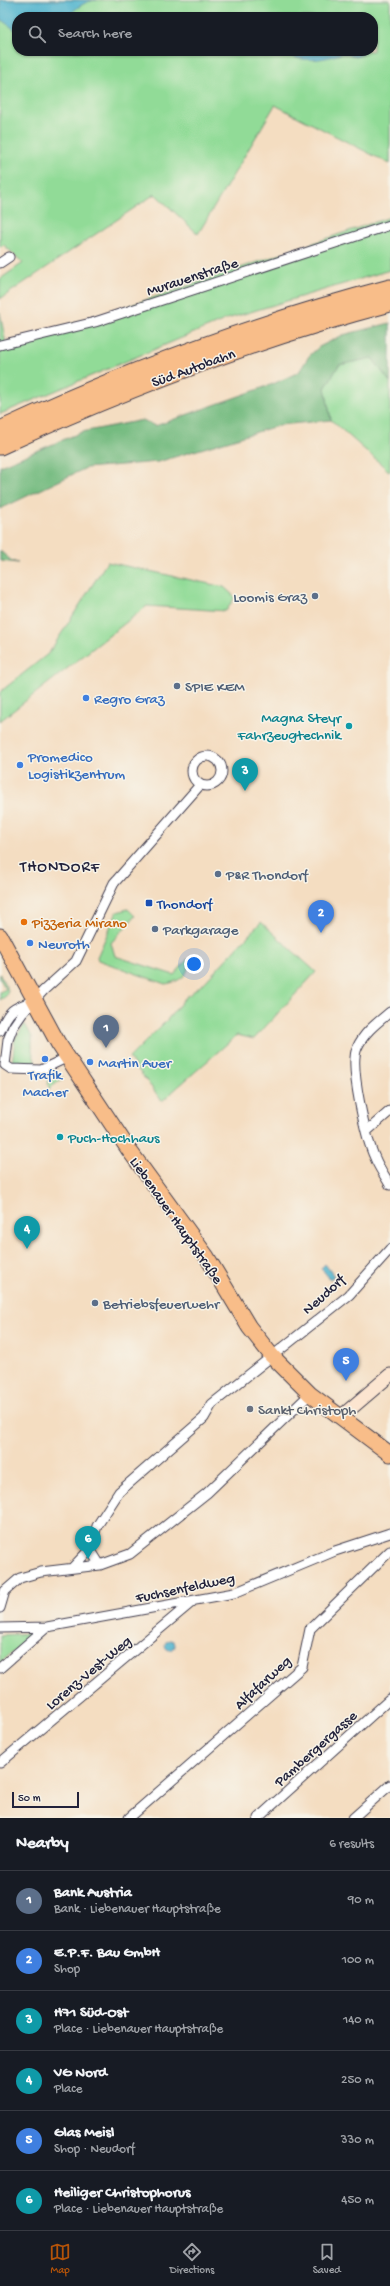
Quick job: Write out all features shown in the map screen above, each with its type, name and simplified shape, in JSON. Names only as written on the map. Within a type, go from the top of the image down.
[{"type":"highway","name":"Süd Autobahn","points":[[0,430],[139,370],[213,343],[288,317],[390,288]]},
{"type":"highway","name":"Süd Autobahn","points":[[0,446],[105,400],[216,358],[390,303]]},
{"type":"main road","name":"Liebenauer Hauptstraße","points":[[0,936],[34,1000],[68,1057],[129,1150],[207,1257],[249,1327],[272,1356],[310,1394],[342,1416],[390,1454]]},
{"type":"street","name":"Murauenstraße","points":[[0,345],[95,322],[390,225]]},
{"type":"street","points":[[0,264],[9,257]]},
{"type":"street","points":[[68,1057],[41,1070],[11,1069],[3,1067],[7,1046],[13,1027],[34,1000],[79,957],[117,879],[200,785]]},
{"type":"street","points":[[0,1031],[6,1015],[17,1006],[34,1000]]},
{"type":"street","points":[[390,1012],[368,1030],[357,1048],[354,1062],[367,1131],[374,1158],[390,1185]]},
{"type":"street","points":[[367,1131],[390,1111]]},
{"type":"street","name":"Neudorf","points":[[272,1356],[348,1294],[390,1249]]},
{"type":"street","points":[[72,1568],[90,1549],[97,1526],[119,1492],[204,1418],[212,1404],[272,1356]]},
{"type":"street","points":[[342,1416],[390,1375]]},
{"type":"street","points":[[0,1608],[5,1591],[20,1578],[41,1572],[100,1565],[130,1554],[207,1493],[310,1394]]},
{"type":"street","name":"Fuchsenfeldweg","points":[[0,1628],[47,1627],[193,1602],[234,1593],[335,1551],[390,1533]]},
{"type":"street","points":[[90,1549],[100,1565]]},
{"type":"street","name":"Alfafarweg","points":[[129,1818],[302,1667],[310,1629],[390,1551]]},
{"type":"street","name":"Lorenz-Vest-Weg","points":[[0,1763],[193,1602]]},
{"type":"street","points":[[0,1668],[47,1627]]},
{"type":"street","name":"Pambergergasse","points":[[258,1818],[390,1699]]},
{"type":"street","points":[[353,1818],[390,1785]]},
{"type":"green space","points":[[0,0],[390,0],[390,164],[275,105],[198,234],[155,194],[0,299],[0,279],[23,263],[4,245],[0,247]]},
{"type":"green space","points":[[390,217],[390,270],[227,319],[0,414],[0,312],[6,344],[90,319]]},
{"type":"green space","points":[[390,323],[390,382],[372,358],[339,365],[325,388],[331,420],[280,425],[158,462],[86,468],[0,509],[0,466],[82,432],[143,420],[155,426],[273,384],[299,372],[309,356],[319,347],[343,335]]},
{"type":"green space","points":[[372,358],[390,382],[390,472],[331,420],[325,388],[339,365]]},
{"type":"green space","points":[[0,551],[12,561],[18,563],[0,561]]},
{"type":"green space","points":[[107,562],[224,587],[235,597],[226,611],[147,606],[0,721],[0,692],[49,653]]},
{"type":"green space","points":[[128,909],[135,916],[111,943],[115,956],[174,975],[188,959],[188,969],[183,977],[175,982],[165,984],[98,960],[97,957],[117,912]]},
{"type":"green space","points":[[261,922],[316,972],[254,1039],[237,1035],[162,1101],[129,1058],[167,1020],[185,998],[204,983]]},
{"type":"green space","points":[[0,974],[8,990],[6,996],[0,1000],[0,992],[6,989],[0,979]]},
{"type":"green space","points":[[25,1024],[32,1037],[32,1051],[37,1067],[15,1067],[12,1064],[15,1039]]},
{"type":"green space","points":[[48,1072],[55,1077],[57,1075],[63,1078],[49,1089],[46,1073]]},
{"type":"green space","points":[[35,1633],[0,1663],[0,1635]]},
{"type":"water","points":[[0,0],[97,0],[88,2],[73,12],[12,12],[12,27],[0,19]]},
{"type":"water","points":[[291,56],[332,56],[312,60]]},
{"type":"water","points":[[325,1264],[334,1276],[330,1279],[321,1268]]},
{"type":"water","points":[[170,1640],[175,1645],[170,1650],[165,1645]]},
{"type":"place","name":"Loomis Graz","points":[[315,596]]},
{"type":"place","name":"SPIE KEM","points":[[177,686]]},
{"type":"place","name":"Regro Graz","points":[[86,698]]},
{"type":"place","name":"Magna Steyr Fahrzeugtechnik","points":[[349,726]]},
{"type":"place","name":"Promedico Logistikzentrum","points":[[20,765]]},
{"type":"place","name":"H71 Süd-Ost","points":[[245,791]]},
{"type":"place","name":"P&R Thondorf","points":[[218,874]]},
{"type":"place","name":"Thondorf","points":[[149,903]]},
{"type":"place","name":"Pizzeria Mirano","points":[[24,922]]},
{"type":"place","name":"Parkgarage","points":[[155,929]]},
{"type":"place","name":"E.P.F. Bau GmbH","points":[[321,933]]},
{"type":"place","name":"Neuroth","points":[[30,943]]},
{"type":"place","name":"Bank Austria","points":[[106,1048]]},
{"type":"place","name":"Trafik Macher","points":[[45,1059]]},
{"type":"place","name":"Martin Auer","points":[[90,1062]]},
{"type":"place","name":"Puch-Hochhaus","points":[[60,1137]]},
{"type":"place","name":"VG Nord","points":[[27,1249]]},
{"type":"place","name":"Betriebsfeuerwehr","points":[[95,1303]]},
{"type":"place","name":"Glas Meisl","points":[[346,1381]]},
{"type":"place","name":"Sankt Christoph","points":[[250,1409]]},
{"type":"place","name":"Heiliger Christophorus","points":[[88,1559]]},
{"type":"district","name":"THONDORF","points":[[60,865]]}]
